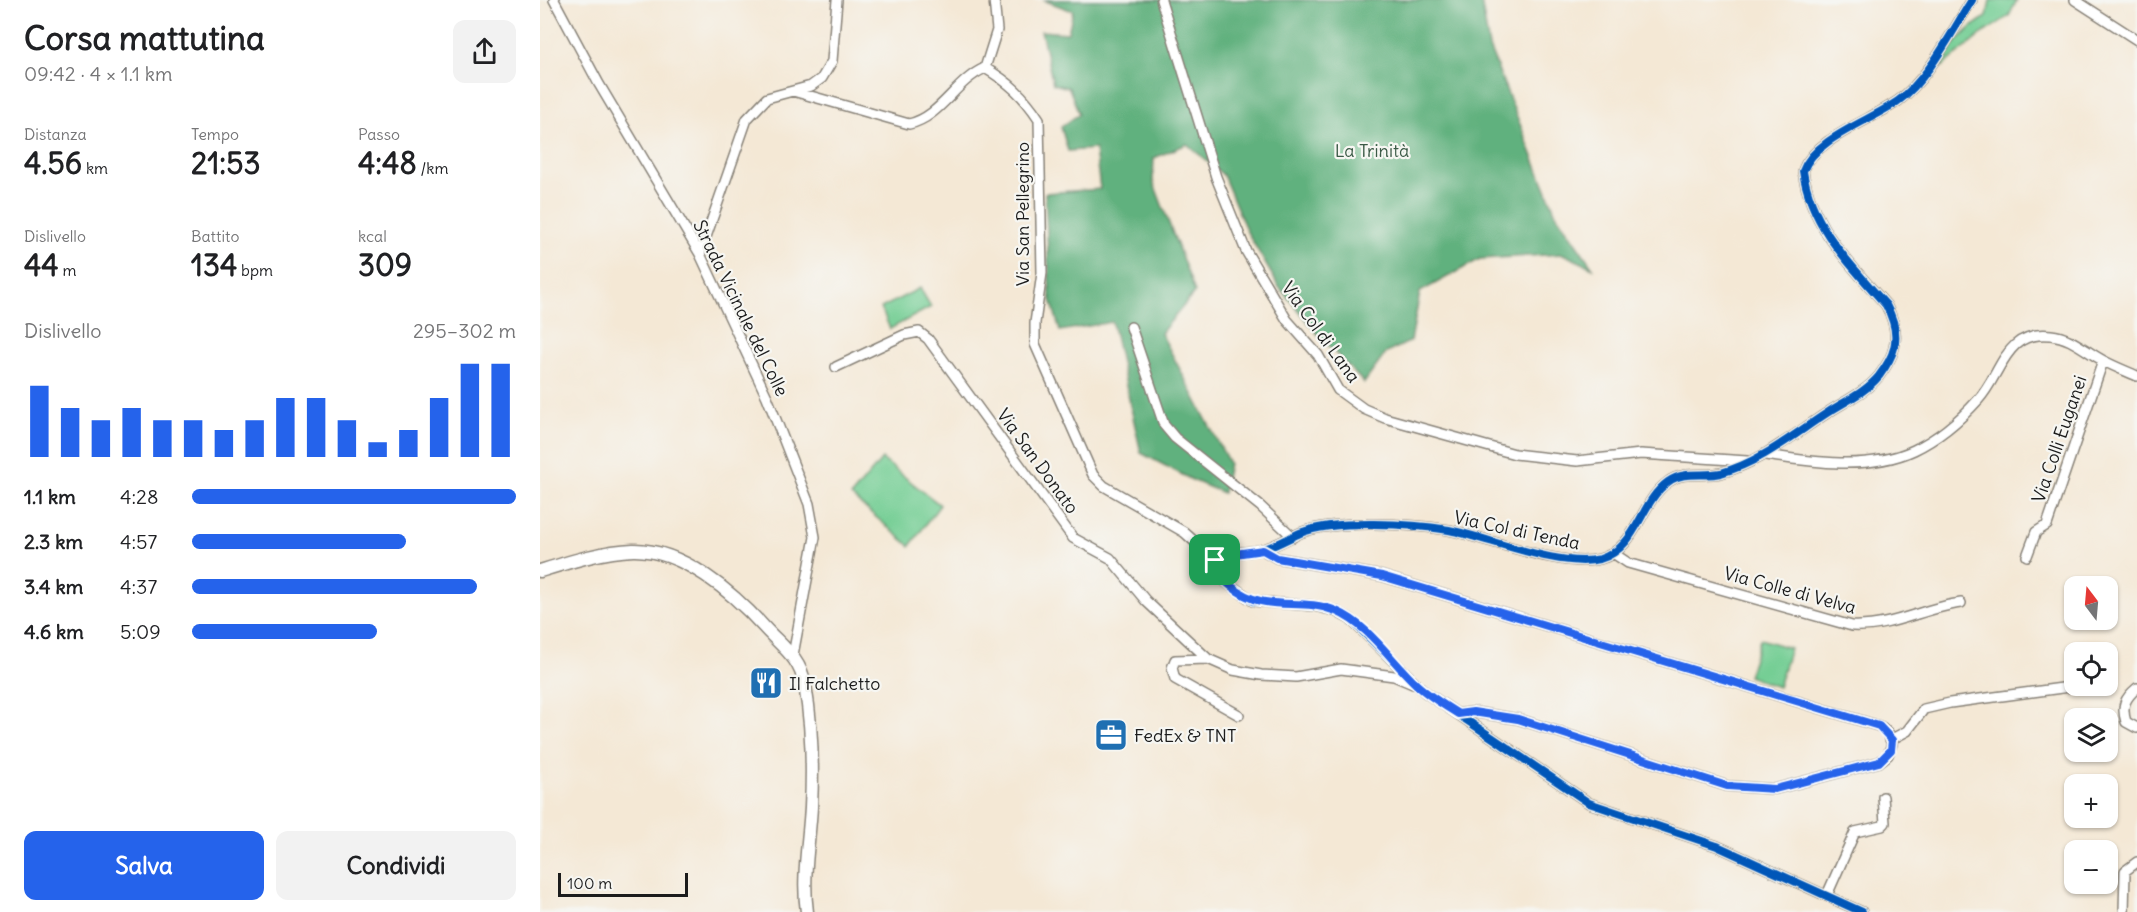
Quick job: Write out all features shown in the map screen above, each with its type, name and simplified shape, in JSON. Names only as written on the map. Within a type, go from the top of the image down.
[{"type":"street","name":"Strada Vicinale del Colle","points":[[554,0],[599,84],[700,254],[767,397],[809,504],[815,537],[793,655]]},
{"type":"street","points":[[700,254],[747,119],[767,98],[811,86],[822,78],[832,61],[837,0]]},
{"type":"street","points":[[793,91],[909,124],[923,121],[973,74],[985,68],[997,30],[994,0]]},
{"type":"street","name":"Via Col di Lana","points":[[1161,0],[1216,177],[1246,251],[1287,320],[1318,355],[1338,390],[1364,409],[1384,418],[1515,454],[1577,461],[1641,454],[1752,461]]},
{"type":"street","name":"Via Col di Tenda","points":[[1215,560],[1221,556],[1263,550],[1322,528],[1399,525],[1449,530],[1582,561],[1600,559],[1613,553],[1630,538],[1667,483],[1680,475],[1719,473],[1765,455],[1863,390],[1878,377],[1894,349],[1895,333],[1886,305],[1831,241],[1817,220],[1803,171],[1806,162],[1815,151],[1899,101],[1916,86],[1972,0]]},
{"type":"street","points":[[2075,0],[2137,40]]},
{"type":"street","name":"Via San Pellegrino","points":[[985,68],[1008,81],[1027,101],[1039,119],[1042,273],[1035,322],[1035,344],[1094,475],[1104,486],[1184,532],[1215,560]]},
{"type":"street","points":[[1131,327],[1164,425],[1175,438],[1260,506],[1293,537]]},
{"type":"street","name":"Via San Donato","points":[[836,367],[904,335],[919,332],[928,339],[1072,538],[1110,558],[1146,601],[1208,659],[1233,670],[1261,675],[1296,677],[1341,669],[1394,676],[1417,685]]},
{"type":"street","name":"Via Colli Euganei","points":[[1765,455],[1820,464],[1888,457],[1912,451],[1952,426],[1980,398],[2008,350],[2033,336],[2050,334],[2067,338],[2103,361],[2137,376]]},
{"type":"street","name":"Via Colli Euganei","points":[[2027,556],[2036,532],[2047,525],[2103,361]]},
{"type":"street","points":[[540,571],[634,550],[675,560],[707,576],[742,603],[780,645],[793,655],[804,682],[811,740],[811,807],[805,880],[807,912]]},
{"type":"street","points":[[1263,550],[1277,558],[1382,576],[1446,594],[1544,627],[1879,726],[1892,740]]},
{"type":"street","name":"Via Colle di Velva","points":[[1613,553],[1628,563],[1852,626],[1873,627],[1941,605],[1961,603]]},
{"type":"street","points":[[1215,560],[1215,569],[1226,582],[1253,601],[1314,606],[1335,611],[1350,619],[1417,685],[1589,803],[1717,846],[1862,912]]},
{"type":"street","name":"Via San Donato","points":[[1208,659],[1176,660],[1172,668],[1175,679],[1239,715]]},
{"type":"street","points":[[1458,714],[1473,712],[1518,719],[1727,786],[1775,789],[1879,762],[1888,755],[1892,740],[1907,731],[1924,709],[2064,688]]},
{"type":"street","points":[[2137,688],[2127,696],[2122,709],[2126,722],[2137,728]]},
{"type":"street","points":[[1827,895],[1855,832],[1882,826],[1885,823],[1883,797]]},
{"type":"street","points":[[2124,912],[2125,871],[2137,862]]},
{"type":"green space","name":"La Trinità","points":[[1043,0],[1481,0],[1489,47],[1556,214],[1593,268],[1563,254],[1480,259],[1420,292],[1411,341],[1386,353],[1364,383],[1321,338],[1279,287],[1247,232],[1223,175],[1187,144],[1154,158],[1153,181],[1195,292],[1161,333],[1229,463],[1223,493],[1192,480],[1141,453],[1112,322],[1060,331],[1050,296],[1045,193],[1100,189],[1095,149],[1068,151],[1061,127],[1079,114],[1069,88],[1053,84],[1041,31],[1068,33],[1073,11]]},
{"type":"green space","points":[[1990,0],[2017,0],[2009,16],[1982,34],[1942,67],[1951,47],[1966,32],[1987,17]]},
{"type":"green space","points":[[920,288],[931,307],[890,329],[881,308]]},
{"type":"green space","points":[[882,459],[940,505],[910,546],[851,496]]},
{"type":"green space","points":[[1760,639],[1790,648],[1778,687],[1748,676]]},
{"type":"cycle path","points":[[1862,912],[1717,846],[1589,803],[1425,692],[1350,619],[1335,611],[1314,606],[1253,601],[1226,582],[1215,569],[1215,560],[1227,555],[1267,548],[1300,533],[1315,529],[1353,524],[1415,526],[1449,530],[1566,560],[1600,559],[1623,545],[1650,501],[1674,478],[1721,473],[1750,462],[1861,392],[1874,382],[1890,359],[1895,342],[1894,326],[1886,305],[1846,259],[1823,227],[1807,191],[1803,171],[1809,159],[1831,140],[1898,101],[1909,92],[1939,54],[1972,0]]},
{"type":"place","name":"Il Falchetto","points":[[766,683]]},
{"type":"place","name":"FedEx & TNT","points":[[1111,735]]},
{"type":"route","points":[[1263,550],[1277,558],[1382,576],[1446,594],[1544,627],[1879,726],[1892,740],[1891,750],[1879,762],[1791,786],[1762,790],[1727,786],[1518,719],[1473,712],[1458,714],[1417,685],[1350,619],[1335,611],[1314,606],[1266,604],[1253,601],[1226,582],[1215,569],[1215,560],[1221,556],[1263,550]]}]
